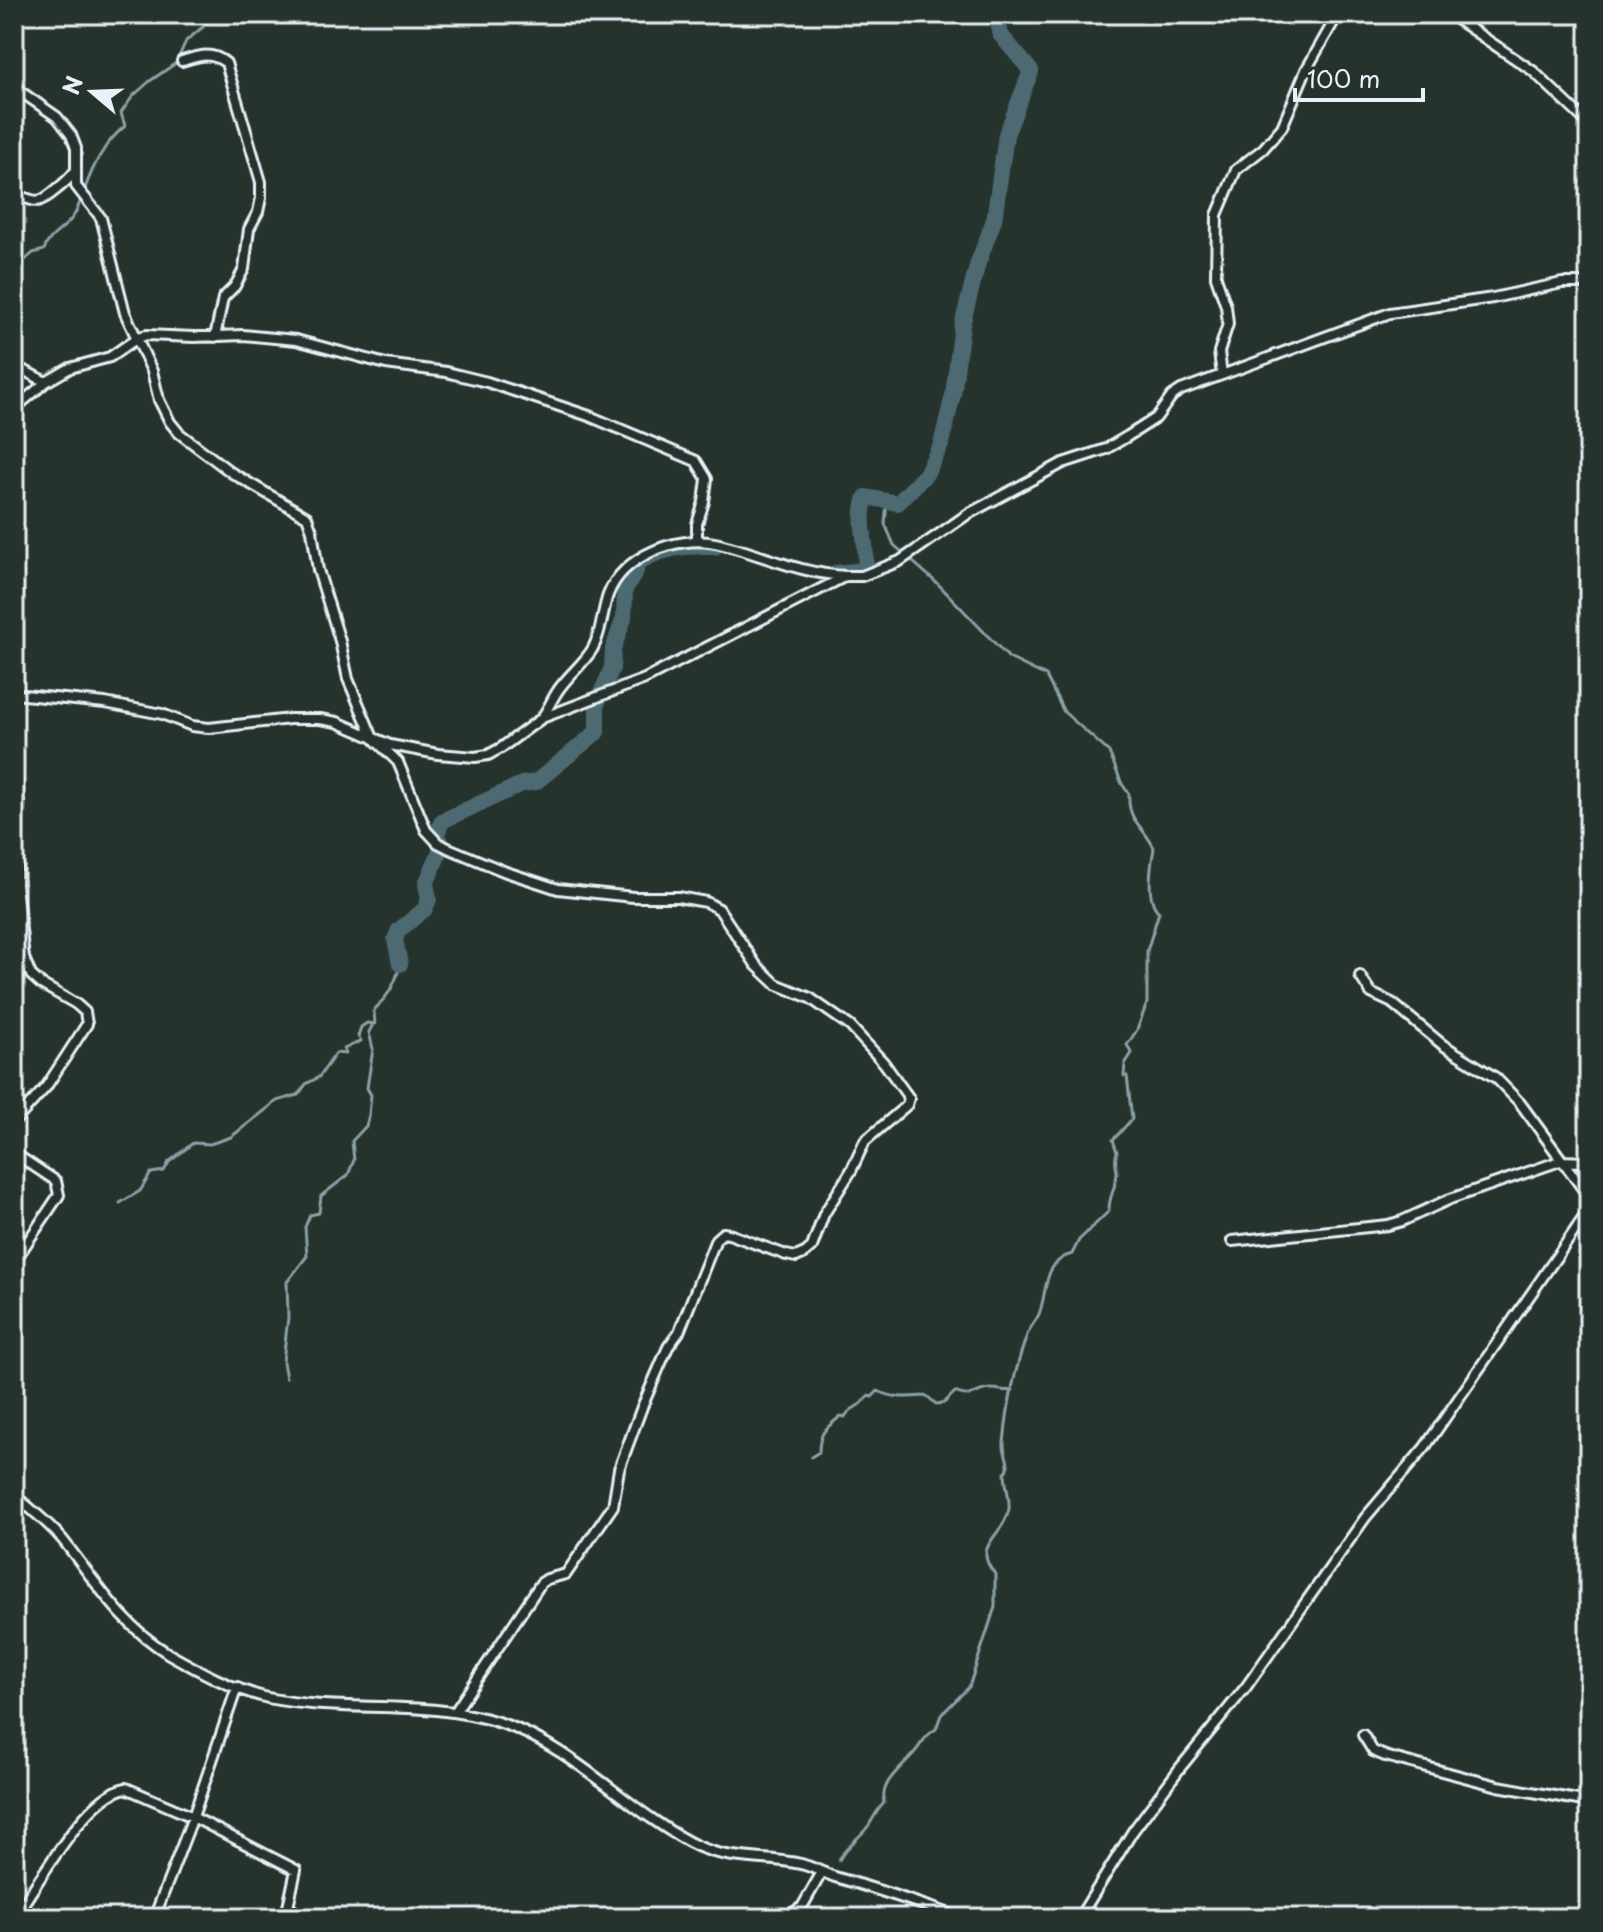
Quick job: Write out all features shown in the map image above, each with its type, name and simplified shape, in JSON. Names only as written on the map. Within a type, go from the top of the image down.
[{"type":"street","points":[[1222,375],[1219,352],[1228,324],[1226,306],[1216,277],[1217,215],[1236,170],[1263,149],[1282,127],[1306,70],[1338,14]]},
{"type":"street","points":[[1449,14],[1533,71],[1589,124]]},
{"type":"street","points":[[182,61],[204,54],[218,56],[226,63],[261,182],[261,198],[249,229],[244,269],[235,286],[223,298],[215,337]]},
{"type":"street","points":[[14,87],[65,126],[76,148],[78,192],[94,206],[101,218],[125,313],[152,371],[163,410],[179,433],[232,473],[307,517],[348,679],[373,738],[398,762],[423,826],[438,843],[506,872],[558,889],[618,896],[692,898],[719,909],[766,975],[787,990],[810,998],[850,1026],[884,1063],[909,1098],[907,1105],[865,1141],[851,1171],[824,1214],[812,1247],[805,1253],[796,1257],[786,1255],[723,1233],[716,1239],[679,1332],[668,1347],[642,1407],[619,1469],[613,1506],[566,1574],[541,1583],[455,1712]]},
{"type":"street","points":[[14,194],[44,201],[70,180],[76,169]]},
{"type":"street","points":[[542,718],[562,684],[595,644],[608,595],[625,569],[639,558],[661,549],[701,541],[730,547],[801,571],[862,576],[900,561],[979,508],[1063,463],[1106,449],[1156,418],[1172,396],[1181,390],[1390,313],[1493,298],[1562,283],[1588,283]]},
{"type":"street","points":[[14,409],[46,382],[77,364],[110,357],[136,339],[154,335],[243,335],[296,340],[386,364],[461,375],[505,387],[619,428],[700,465],[707,479],[697,524],[697,537],[701,541]]},
{"type":"street","points":[[14,371],[25,371],[46,382]]},
{"type":"street","points":[[14,694],[105,703],[162,714],[192,726],[209,728],[290,719],[320,719],[337,722],[373,738],[412,749],[475,757],[501,748],[542,718],[645,679],[846,576]]},
{"type":"street","points":[[14,756],[19,805],[16,884],[24,958],[31,975],[41,984],[85,1012],[87,1024],[46,1087],[14,1122]]},
{"type":"street","points":[[1360,976],[1371,993],[1392,1003],[1443,1045],[1496,1078],[1520,1103],[1589,1197]]},
{"type":"street","points":[[14,1153],[56,1181],[59,1195],[14,1262]]},
{"type":"street","points":[[1232,1241],[1330,1232],[1402,1221],[1450,1199],[1560,1161],[1589,1162]]},
{"type":"street","points":[[1079,1918],[1133,1831],[1186,1759],[1246,1687],[1373,1507],[1425,1447],[1589,1210]]},
{"type":"street","points":[[14,1495],[62,1538],[100,1592],[132,1627],[167,1653],[237,1687],[294,1702],[414,1707],[499,1722],[571,1759],[665,1827],[707,1850],[754,1860],[798,1863],[966,1918]]},
{"type":"street","points":[[154,1918],[193,1817],[237,1687]]},
{"type":"street","points":[[1363,1735],[1373,1751],[1385,1756],[1498,1786],[1589,1802]]},
{"type":"street","points":[[14,1918],[89,1810],[115,1790],[126,1788],[193,1817],[296,1870],[283,1918]]},
{"type":"street","points":[[785,1918],[802,1907],[822,1872]]},
{"type":"street","points":[[288,1907],[304,1918]]},
{"type":"street","points":[[939,1918],[950,1914]]},
{"type":"street","points":[[387,1918],[390,1915],[398,1918]]},
{"type":"waterway","points":[[84,191],[100,156],[125,126],[121,113],[133,96],[176,63],[186,41],[210,21],[210,14]]},
{"type":"waterway","points":[[835,573],[865,570],[863,516],[866,497],[898,503],[926,474],[941,445],[953,395],[962,325],[978,263],[994,220],[1006,135],[1031,71],[1000,34],[997,14]]},
{"type":"waterway","points":[[14,270],[33,253],[44,250],[52,237],[73,217],[81,198]]},
{"type":"waterway","points":[[839,1860],[884,1803],[888,1782],[936,1729],[941,1715],[969,1687],[995,1607],[995,1574],[986,1556],[987,1548],[1009,1509],[1005,1473],[1008,1464],[1004,1443],[1015,1376],[1027,1335],[1039,1314],[1051,1270],[1062,1258],[1072,1254],[1079,1240],[1109,1211],[1117,1172],[1117,1152],[1113,1140],[1132,1119],[1127,1076],[1124,1076],[1125,1064],[1132,1053],[1127,1045],[1137,1030],[1147,1003],[1147,951],[1159,912],[1150,891],[1154,848],[1133,817],[1129,794],[1109,752],[1064,712],[1046,676],[1009,658],[939,585],[894,545],[885,524],[887,501]]},
{"type":"waterway","points":[[400,964],[395,939],[399,930],[425,909],[429,899],[426,884],[440,851],[437,834],[442,821],[522,784],[536,782],[597,732],[597,703],[612,668],[613,649],[624,618],[625,589],[636,571],[636,564],[674,549],[715,547]]},
{"type":"waterway","points":[[120,1203],[140,1191],[151,1173],[164,1171],[169,1162],[193,1143],[210,1144],[231,1137],[277,1101],[298,1095],[306,1084],[319,1077],[336,1053],[346,1054],[344,1049],[361,1041],[358,1036],[361,1027],[367,1023],[375,1024],[374,1010],[391,989],[400,964]]},
{"type":"waterway","points":[[286,1378],[283,1362],[288,1317],[287,1282],[307,1256],[305,1227],[310,1215],[319,1213],[321,1196],[348,1175],[354,1160],[352,1141],[366,1126],[371,1095],[367,1088],[373,1049],[369,1032],[372,1026]]},
{"type":"waterway","points":[[811,1457],[819,1452],[820,1440],[827,1427],[878,1391],[896,1396],[927,1396],[936,1404],[944,1403],[955,1392],[971,1395],[987,1389],[1013,1390]]}]
